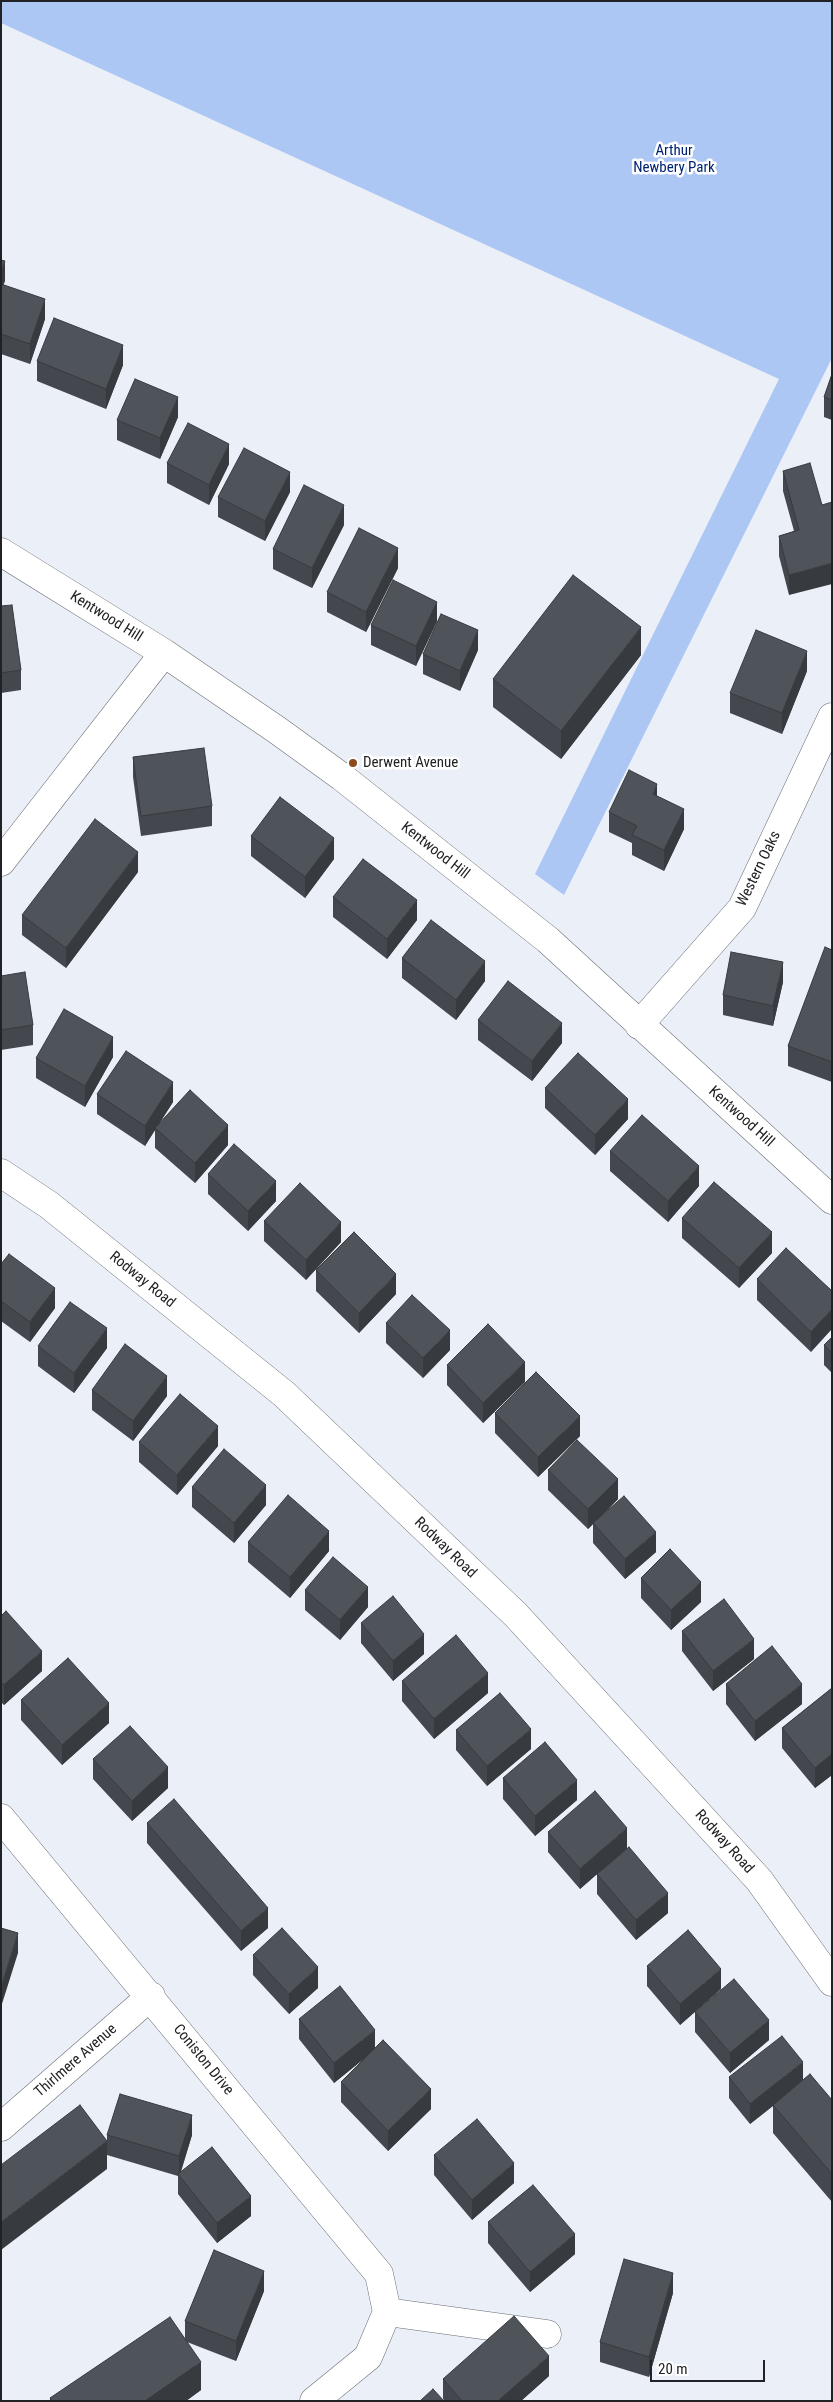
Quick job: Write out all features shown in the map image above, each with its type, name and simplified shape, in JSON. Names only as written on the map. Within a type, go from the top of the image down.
[{"type":"street","name":"Kentwood Hill","points":[[1,552],[164,653],[342,777],[548,940],[832,1200]]},
{"type":"street","points":[[1,862],[164,653]]},
{"type":"street","name":"Western Oaks","points":[[640,1025],[742,908],[832,717]]},
{"type":"street","name":"Rodway Road","points":[[1,1173],[49,1205],[284,1394],[516,1615],[759,1880],[832,1982]]},
{"type":"street","name":"Coniston Drive","points":[[1,1818],[151,1996],[379,2274],[387,2312]]},
{"type":"street","name":"Thirlmere Avenue","points":[[1,2126],[151,1996]]},
{"type":"street","points":[[314,2401],[368,2357],[387,2312],[547,2334]]},
{"type":"green space","name":"Arthur Newbery Park","points":[[1,1],[832,1],[832,358],[564,895],[535,874],[779,379],[1,23]]},
{"type":"building","points":[[1,260],[5,261],[1,271]]},
{"type":"building","points":[[1,284],[45,299],[30,344],[1,334]]},
{"type":"building","points":[[54,318],[123,345],[106,389],[37,361]]},
{"type":"building","points":[[832,374],[832,400],[824,397]]},
{"type":"building","points":[[135,379],[178,397],[160,438],[117,420]]},
{"type":"building","points":[[188,423],[229,444],[209,485],[167,463]]},
{"type":"building","points":[[244,448],[290,472],[265,521],[218,497]]},
{"type":"building","points":[[810,463],[822,505],[832,502],[832,563],[789,575],[779,536],[799,530],[783,471]]},
{"type":"building","points":[[304,485],[344,505],[312,568],[273,549]]},
{"type":"building","points":[[359,528],[398,548],[366,612],[327,592]]},
{"type":"building","points":[[573,575],[641,627],[561,731],[493,679]]},
{"type":"building","points":[[393,580],[437,602],[416,646],[371,625]]},
{"type":"building","points":[[12,605],[21,670],[1,673],[1,606]]},
{"type":"building","points":[[441,614],[478,630],[460,671],[423,654]]},
{"type":"building","points":[[756,630],[807,651],[782,713],[730,693]]},
{"type":"building","points":[[204,748],[212,806],[141,816],[133,757]]},
{"type":"building","points":[[629,770],[657,784],[653,794],[684,809],[664,850],[632,835],[637,826],[609,812]]},
{"type":"building","points":[[280,797],[334,838],[305,877],[251,836]]},
{"type":"building","points":[[95,819],[138,852],[66,948],[22,915]]},
{"type":"building","points":[[363,859],[417,900],[387,939],[333,897]]},
{"type":"building","points":[[431,920],[485,961],[456,1000],[402,958]]},
{"type":"building","points":[[825,947],[832,950],[832,1062],[788,1046]]},
{"type":"building","points":[[731,952],[783,962],[773,1006],[723,995]]},
{"type":"building","points":[[25,972],[33,1025],[1,1030],[1,976]]},
{"type":"building","points":[[508,981],[562,1023],[532,1061],[478,1020]]},
{"type":"building","points":[[64,1009],[113,1037],[85,1086],[36,1058]]},
{"type":"building","points":[[126,1051],[173,1082],[145,1126],[97,1094]]},
{"type":"building","points":[[578,1053],[628,1099],[595,1135],[545,1088]]},
{"type":"building","points":[[190,1090],[228,1125],[195,1163],[155,1128]]},
{"type":"building","points":[[642,1115],[699,1166],[668,1201],[610,1151]]},
{"type":"building","points":[[234,1144],[276,1181],[248,1211],[208,1174]]},
{"type":"building","points":[[714,1182],[772,1232],[739,1268],[682,1218]]},
{"type":"building","points":[[300,1183],[341,1222],[306,1260],[264,1221]]},
{"type":"building","points":[[354,1232],[396,1274],[359,1313],[316,1270]]},
{"type":"building","points":[[786,1248],[832,1291],[832,1309],[811,1332],[757,1279]]},
{"type":"building","points":[[9,1254],[55,1288],[30,1322],[1,1301],[1,1264]]},
{"type":"building","points":[[412,1295],[450,1330],[423,1358],[386,1323]]},
{"type":"building","points":[[70,1302],[107,1328],[74,1373],[38,1346]]},
{"type":"building","points":[[488,1324],[525,1362],[483,1403],[447,1365]]},
{"type":"building","points":[[832,1337],[832,1353],[824,1345]]},
{"type":"building","points":[[125,1344],[167,1376],[133,1421],[92,1390]]},
{"type":"building","points":[[536,1372],[580,1416],[538,1457],[495,1413]]},
{"type":"building","points":[[180,1394],[218,1426],[177,1475],[139,1442]]},
{"type":"building","points":[[577,1440],[618,1479],[588,1509],[548,1470]]},
{"type":"building","points":[[224,1449],[266,1485],[234,1523],[192,1487]]},
{"type":"building","points":[[288,1495],[329,1531],[290,1577],[248,1542]]},
{"type":"building","points":[[624,1496],[656,1532],[625,1559],[593,1523]]},
{"type":"building","points":[[670,1549],[701,1582],[671,1610],[641,1578]]},
{"type":"building","points":[[333,1557],[368,1587],[340,1620],[305,1590]]},
{"type":"building","points":[[393,1596],[424,1634],[393,1661],[361,1623]]},
{"type":"building","points":[[724,1599],[754,1639],[713,1671],[682,1631]]},
{"type":"building","points":[[6,1611],[42,1651],[4,1685],[1,1682],[1,1616]]},
{"type":"building","points":[[456,1635],[488,1673],[434,1719],[402,1681]]},
{"type":"building","points":[[772,1646],[802,1684],[755,1721],[726,1684]]},
{"type":"building","points":[[68,1658],[109,1703],[62,1745],[21,1700]]},
{"type":"building","points":[[832,1688],[832,1754],[815,1768],[782,1728]]},
{"type":"building","points":[[500,1693],[531,1729],[487,1766],[456,1730]]},
{"type":"building","points":[[130,1726],[168,1767],[132,1801],[93,1759]]},
{"type":"building","points":[[545,1742],[577,1780],[535,1816],[503,1778]]},
{"type":"building","points":[[595,1791],[627,1828],[580,1869],[548,1832]]},
{"type":"building","points":[[174,1799],[268,1908],[241,1931],[147,1823]]},
{"type":"building","points":[[629,1847],[668,1893],[636,1920],[597,1874]]},
{"type":"building","points":[[1,1928],[18,1933],[1,1987]]},
{"type":"building","points":[[282,1928],[318,1967],[289,1994],[253,1955]]},
{"type":"building","points":[[688,1930],[721,1969],[680,2004],[647,1966]]},
{"type":"building","points":[[734,1979],[769,2020],[730,2053],[695,2012]]},
{"type":"building","points":[[340,1986],[375,2030],[334,2063],[299,2019]]},
{"type":"building","points":[[782,2036],[803,2062],[750,2104],[729,2077]]},
{"type":"building","points":[[383,2040],[431,2089],[388,2131],[341,2082]]},
{"type":"building","points":[[810,2074],[832,2100],[832,2174],[773,2105]]},
{"type":"building","points":[[120,2094],[192,2115],[179,2156],[107,2135]]},
{"type":"building","points":[[80,2105],[107,2141],[1,2222],[1,2165]]},
{"type":"building","points":[[477,2119],[514,2163],[472,2200],[434,2155]]},
{"type":"building","points":[[212,2147],[251,2196],[217,2223],[178,2174]]},
{"type":"building","points":[[533,2185],[575,2234],[530,2272],[488,2222]]},
{"type":"building","points":[[214,2250],[264,2271],[236,2341],[185,2321]]},
{"type":"building","points":[[624,2259],[673,2273],[649,2357],[600,2342]]},
{"type":"building","points":[[514,2316],[549,2356],[498,2401],[462,2401],[443,2379]]},
{"type":"building","points":[[170,2317],[201,2362],[145,2401],[52,2401],[50,2398]]},
{"type":"building","points":[[433,2389],[444,2401],[420,2401]]},
{"type":"place","name":"Derwent Avenue","points":[[353,763]]}]
